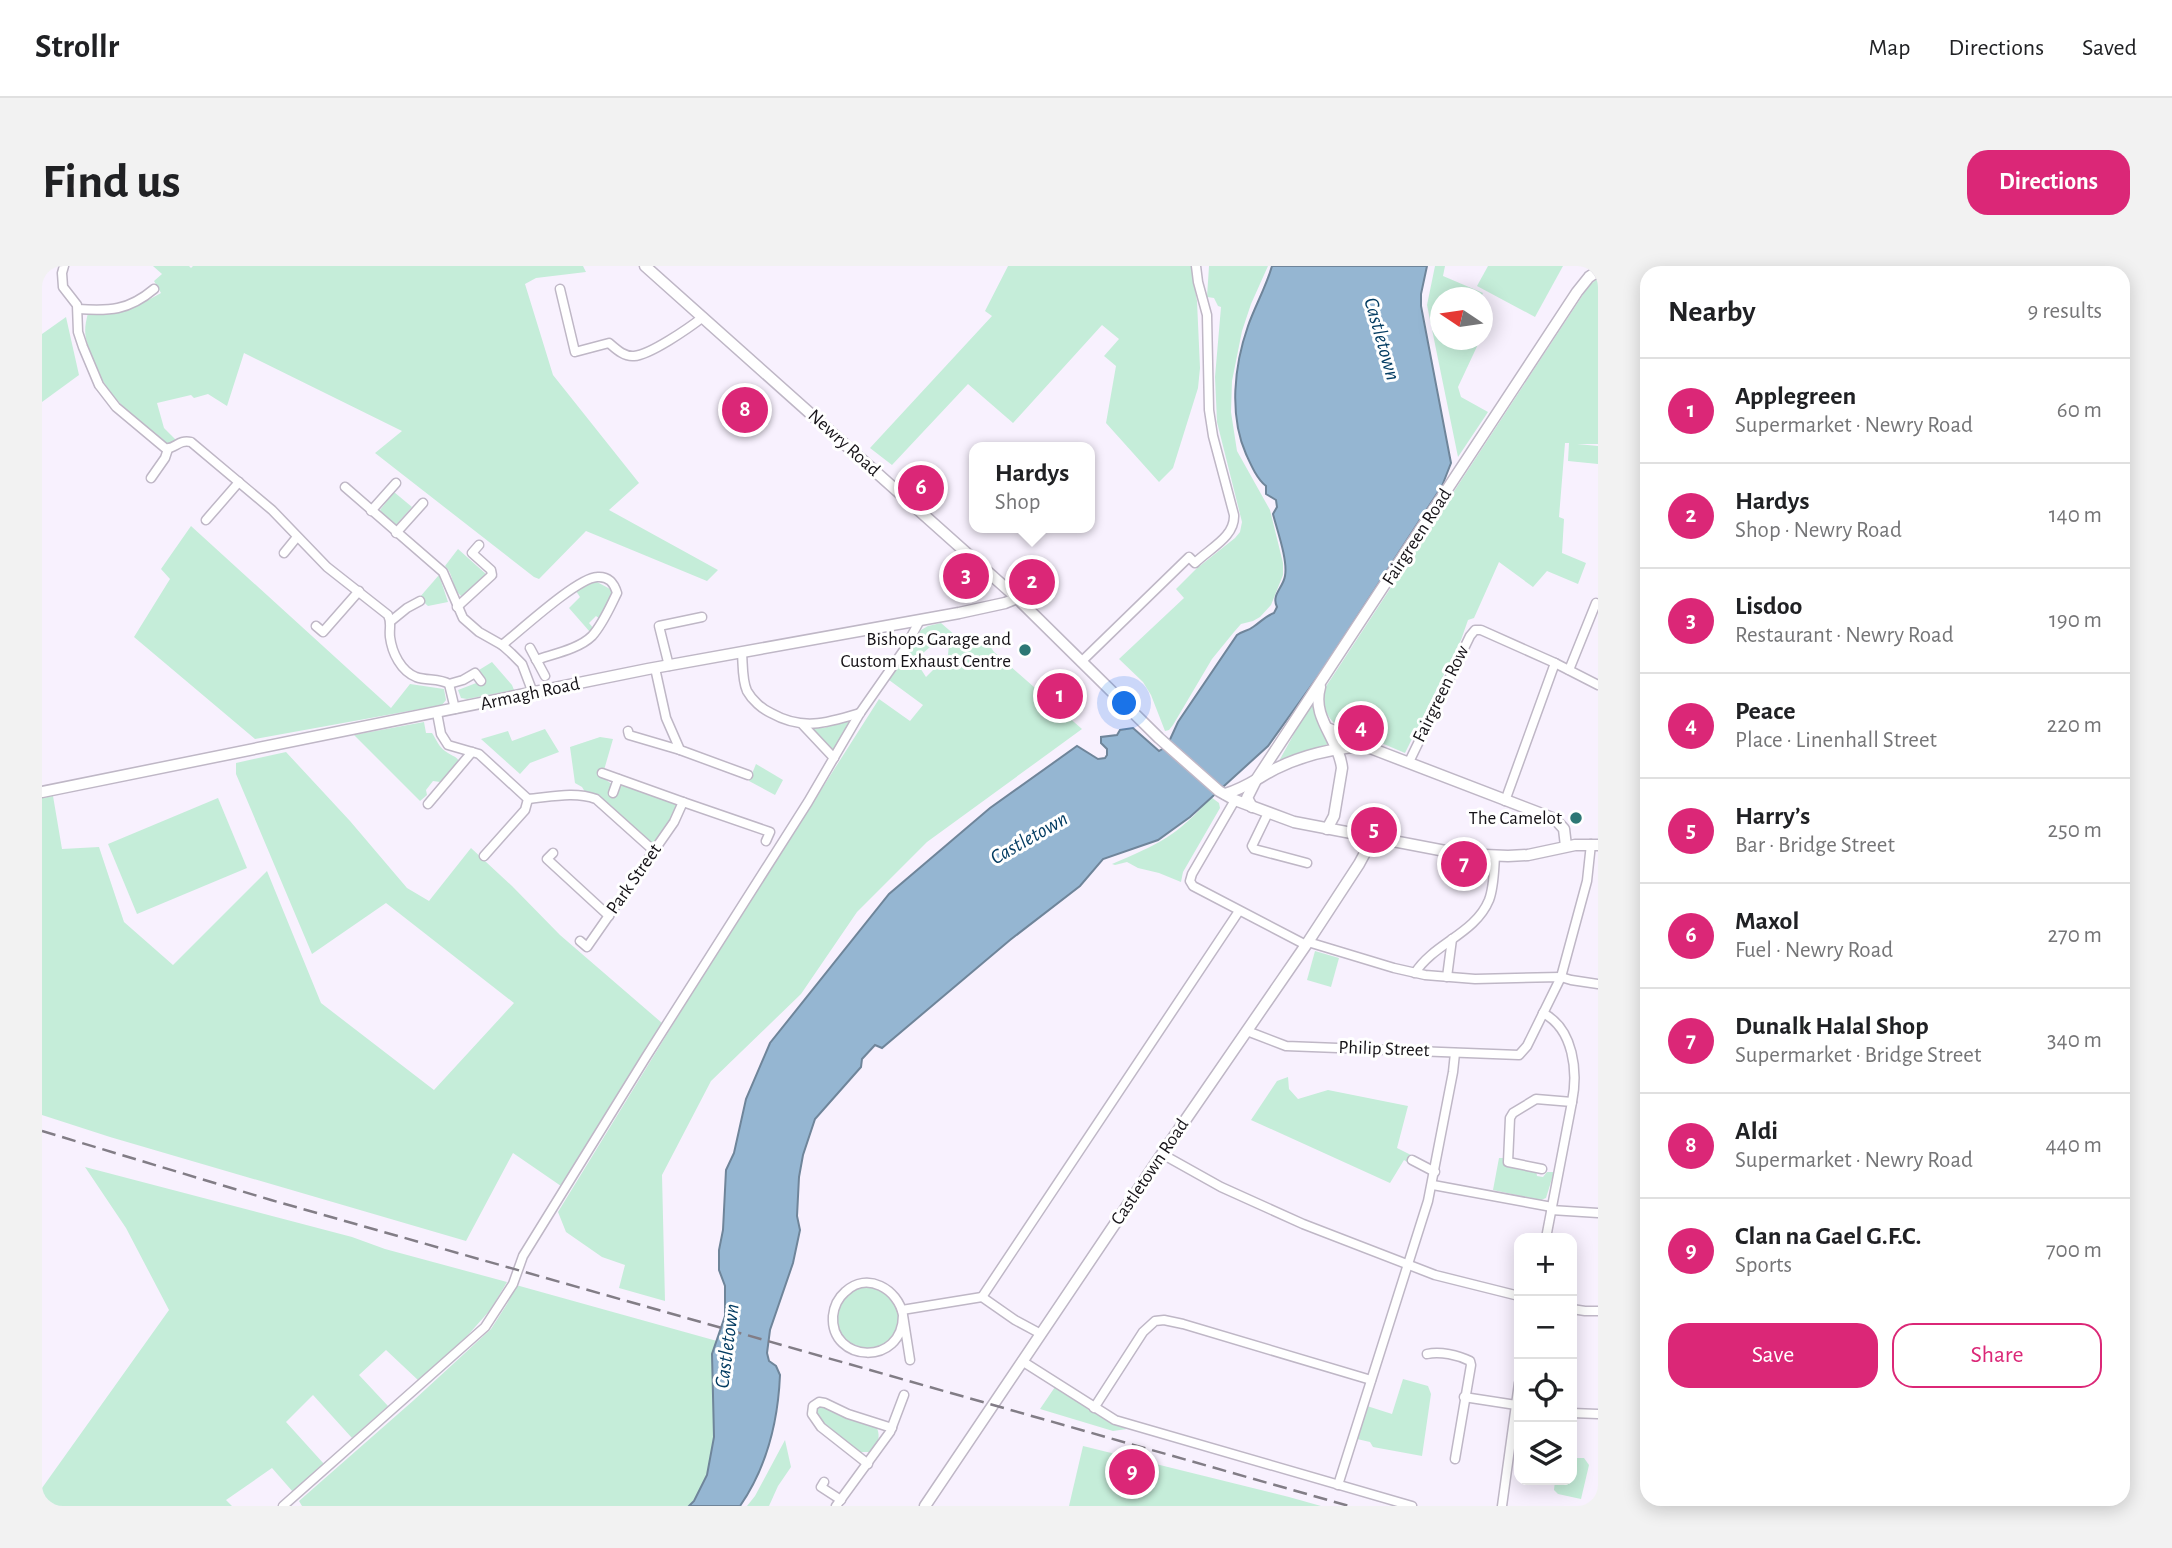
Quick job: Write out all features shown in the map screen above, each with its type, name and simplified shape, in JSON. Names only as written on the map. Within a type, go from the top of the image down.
[{"type":"main road","name":"Newry Road","points":[[645,266],[1017,598],[1159,738],[1222,793],[1293,822],[1461,854],[1528,855],[1566,846],[1594,844]]},
{"type":"main road","name":"Fairgreen Road","points":[[1252,807],[1247,796],[1256,780],[1577,292],[1589,277],[1598,271]]},
{"type":"main road","name":"Armagh Road","points":[[42,792],[656,668],[920,620],[1005,603],[1017,598]]},
{"type":"main road","points":[[1324,677],[1318,691],[1320,718],[1342,762],[1334,816],[1327,829]]},
{"type":"main road","points":[[1327,728],[1365,746],[1555,819],[1564,828],[1566,846]]},
{"type":"main road","points":[[1222,793],[1240,789],[1293,761],[1313,754],[1365,746]]},
{"type":"main road","name":"Castletown Road","points":[[925,1506],[1307,944],[1373,838]]},
{"type":"street","points":[[64,266],[63,288],[78,309],[78,332],[100,385],[116,407],[168,449]]},
{"type":"street","points":[[1081,662],[1189,557],[1195,563],[1233,529],[1234,514],[1209,411],[1207,315],[1196,266]]},
{"type":"street","points":[[78,309],[109,310],[132,304],[154,289]]},
{"type":"street","points":[[560,289],[575,352],[609,344],[624,355],[645,353],[702,317]]},
{"type":"street","points":[[151,478],[168,449],[180,442],[191,442],[272,510],[327,567],[388,615],[391,621],[393,650],[404,669],[417,677],[449,684],[475,673],[481,681]]},
{"type":"street","points":[[206,520],[239,482]]},
{"type":"street","points":[[372,511],[396,483]]},
{"type":"street","points":[[345,487],[443,572],[464,618],[478,632],[502,645],[522,664],[533,693]]},
{"type":"street","points":[[397,533],[423,503]]},
{"type":"street","points":[[284,553],[298,537]]},
{"type":"street","points":[[457,607],[492,575],[491,570],[472,553],[479,545]]},
{"type":"street","points":[[502,645],[579,583],[598,577],[614,583],[617,593],[592,636],[573,647],[536,660]]},
{"type":"street","points":[[316,626],[323,632],[359,591]]},
{"type":"street","points":[[391,621],[420,601]]},
{"type":"street","points":[[1569,670],[1596,603]]},
{"type":"street","points":[[669,666],[659,626],[702,617]]},
{"type":"street","points":[[284,1506],[485,1327],[513,1284],[523,1256],[860,713],[904,650],[920,620]]},
{"type":"street","name":"Fairgreen Row","points":[[1409,762],[1475,630],[1555,663]]},
{"type":"street","points":[[530,648],[545,676]]},
{"type":"street","points":[[742,653],[744,680],[750,696],[766,711],[802,724],[830,722],[860,713]]},
{"type":"street","points":[[1506,801],[1555,663],[1598,685]]},
{"type":"street","points":[[656,668],[666,718],[680,750]]},
{"type":"street","points":[[449,684],[455,709]]},
{"type":"street","points":[[437,713],[441,734],[448,745],[479,754],[528,799],[569,795],[596,799],[654,851]]},
{"type":"street","points":[[802,724],[834,758]]},
{"type":"street","points":[[628,731],[629,735],[745,774],[747,762]]},
{"type":"street","points":[[428,804],[472,752]]},
{"type":"street","points":[[602,773],[769,832],[766,841]]},
{"type":"street","points":[[613,793],[618,779]]},
{"type":"street","points":[[431,785],[439,792]]},
{"type":"street","points":[[484,856],[525,810],[528,799]]},
{"type":"street","points":[[1235,800],[1190,881],[1193,886],[1239,911],[1307,944],[1394,968],[1447,977],[1561,977],[1598,984]]},
{"type":"street","name":"Park Street","points":[[580,941],[587,947],[674,822],[683,802]]},
{"type":"street","points":[[1268,813],[1252,846],[1254,849],[1307,863]]},
{"type":"street","points":[[1547,1233],[1576,1074],[1571,1049],[1558,1026],[1543,1013],[1561,977],[1587,881],[1594,844]]},
{"type":"street","points":[[553,853],[547,859],[609,916]]},
{"type":"street","points":[[1415,972],[1436,950],[1477,919],[1483,911],[1489,898],[1495,856]]},
{"type":"street","points":[[903,1312],[982,1297],[1239,911]]},
{"type":"street","points":[[1447,977],[1452,939]]},
{"type":"street","name":"Philip Street","points":[[1247,1031],[1286,1046],[1515,1055],[1523,1052],[1543,1013]]},
{"type":"street","points":[[1338,1485],[1433,1185],[1455,1053]]},
{"type":"street","points":[[1542,1169],[1508,1161],[1510,1118],[1516,1110],[1536,1100],[1572,1102]]},
{"type":"street","points":[[1162,1154],[1221,1188],[1303,1224],[1435,1275],[1514,1295]]},
{"type":"street","points":[[1412,1160],[1435,1172]]},
{"type":"street","points":[[1433,1185],[1552,1209],[1598,1213]]},
{"type":"street","points":[[903,1312],[901,1331],[895,1341],[875,1353],[862,1353],[849,1348],[836,1333],[833,1319],[835,1307],[844,1293],[856,1285],[870,1283],[887,1289],[897,1297],[903,1312],[910,1360]]},
{"type":"street","points":[[982,1297],[1041,1334]]},
{"type":"street","points":[[1577,1310],[1598,1311]]},
{"type":"street","points":[[1094,1408],[1143,1332],[1155,1321],[1164,1320],[1371,1380]]},
{"type":"street","points":[[1427,1354],[1463,1357],[1469,1361],[1469,1376],[1455,1459]]},
{"type":"street","points":[[1022,1361],[1106,1416],[1125,1424],[1412,1506]]},
{"type":"street","points":[[824,1482],[821,1487],[839,1503],[892,1428],[904,1395]]},
{"type":"street","points":[[1464,1397],[1514,1408]]},
{"type":"street","points":[[868,1464],[821,1427],[812,1414],[813,1406],[820,1402],[825,1403],[848,1414],[892,1428]]},
{"type":"street","points":[[1577,1413],[1598,1414]]},
{"type":"street","points":[[1502,1506],[1515,1422]]},
{"type":"green space","points":[[153,266],[583,266],[586,272],[536,278],[525,284],[553,375],[639,483],[609,510],[718,570],[707,581],[586,531],[539,579],[534,577],[375,453],[402,431],[244,353],[227,406],[208,394],[157,403],[164,428],[176,440],[168,446],[113,395],[97,370],[85,334],[88,313],[109,313],[126,309],[161,293],[154,281],[162,274]]},
{"type":"green space","points":[[1008,266],[1191,266],[1197,301],[1200,368],[1198,388],[1173,468],[1159,482],[1106,423],[1116,366],[1104,356],[1119,339],[1102,325],[1013,423],[968,384],[892,465],[870,448],[992,316],[985,311]]},
{"type":"green space","points":[[1209,266],[1268,266],[1242,331],[1232,381],[1231,412],[1237,451],[1270,510],[1283,563],[1283,575],[1271,605],[1260,617],[1241,624],[1234,632],[1212,659],[1173,725],[1165,731],[1143,682],[1119,659],[1184,598],[1176,589],[1235,538],[1240,532],[1242,522],[1217,422],[1215,377],[1221,307],[1214,298],[1207,297]]},
{"type":"green space","points":[[1435,266],[1445,266],[1443,276],[1469,287],[1431,287]]},
{"type":"green space","points":[[1488,266],[1563,266],[1535,317],[1493,295],[1493,287],[1477,286]]},
{"type":"green space","points":[[1598,278],[1598,444],[1577,444],[1598,446],[1598,464],[1568,461],[1569,443],[1565,443],[1559,517],[1564,519],[1562,553],[1586,563],[1578,584],[1547,571],[1533,587],[1499,562],[1474,618],[1468,620],[1461,640],[1405,753],[1334,723],[1325,707],[1325,688],[1588,287]]},
{"type":"green space","points":[[1430,290],[1430,320],[1427,305]]},
{"type":"green space","points":[[66,317],[79,375],[42,402],[42,334]]},
{"type":"green space","points":[[1436,350],[1475,350],[1458,387],[1461,397],[1488,412],[1458,457]]},
{"type":"green space","points":[[394,492],[412,507],[396,525],[380,510]]},
{"type":"green space","points":[[191,526],[391,708],[410,684],[444,689],[446,700],[442,705],[255,739],[134,637],[170,579],[161,569]]},
{"type":"green space","points":[[458,549],[486,574],[461,596],[445,566]]},
{"type":"green space","points":[[439,575],[448,602],[428,606],[419,598]]},
{"type":"green space","points":[[592,582],[612,590],[612,597],[600,619],[596,616],[589,623],[594,629],[590,632],[569,608],[580,597],[576,591],[582,585]]},
{"type":"green space","points":[[941,623],[964,643],[988,643],[994,652],[1082,729],[927,842],[857,912],[801,994],[711,1081],[662,1175],[665,1301],[619,1288],[625,1265],[602,1257],[566,1232],[558,1212],[710,964],[879,699],[910,721],[923,705],[889,680],[921,630]],"holes":[[[937,641],[949,644],[948,655],[926,677],[915,660]]]},
{"type":"green space","points":[[492,662],[514,690],[461,698],[458,690],[484,680],[479,670]]},
{"type":"green space","points":[[1315,696],[1316,716],[1330,742],[1279,761]]},
{"type":"green space","points":[[851,721],[835,749],[831,750],[812,730],[812,728],[824,728]]},
{"type":"green space","points":[[424,722],[426,733],[432,733],[439,745],[459,761],[440,782],[433,781],[426,790],[427,795],[420,801],[354,735]]},
{"type":"green space","points":[[545,729],[559,752],[530,763],[520,774],[481,739],[508,731],[512,741]]},
{"type":"green space","points":[[600,737],[613,739],[602,777],[613,785],[622,785],[678,806],[653,844],[597,795],[585,792],[575,783],[570,747]]},
{"type":"green space","points":[[286,752],[407,888],[429,901],[471,848],[560,935],[662,1023],[561,1186],[513,1153],[466,1241],[42,1115],[42,798],[53,796],[62,849],[99,847],[124,922],[173,965],[267,871],[321,1003],[434,1090],[514,1003],[386,903],[312,954],[236,774],[236,763]]},
{"type":"green space","points":[[756,764],[783,780],[775,795],[749,781]]},
{"type":"green space","points":[[1211,797],[1219,803],[1220,808],[1183,872],[1181,882],[1127,862],[1112,864],[1166,838],[1188,821]]},
{"type":"green space","points":[[218,798],[247,868],[137,914],[108,844]]},
{"type":"green space","points":[[1315,951],[1339,958],[1331,987],[1307,980]]},
{"type":"green space","points":[[1288,1077],[1289,1089],[1298,1099],[1328,1090],[1408,1106],[1397,1148],[1413,1156],[1410,1164],[1404,1160],[1390,1183],[1251,1120],[1277,1081]]},
{"type":"green space","points":[[1499,1158],[1503,1158],[1505,1164],[1536,1170],[1537,1176],[1543,1177],[1547,1172],[1554,1172],[1546,1198],[1541,1200],[1493,1190]]},
{"type":"green space","points":[[85,1167],[352,1237],[385,1249],[507,1282],[491,1309],[468,1335],[419,1381],[386,1350],[359,1375],[388,1406],[352,1438],[313,1395],[286,1422],[324,1464],[293,1492],[272,1468],[226,1500],[232,1506],[42,1506],[42,1488],[169,1310],[126,1228]]},
{"type":"green space","points":[[516,1285],[717,1341],[713,1363],[714,1428],[711,1456],[704,1483],[689,1506],[302,1506],[299,1501],[491,1329]]},
{"type":"green space","points":[[870,1285],[886,1290],[901,1315],[893,1340],[874,1351],[851,1346],[838,1332],[836,1325],[837,1308],[851,1290]]},
{"type":"green space","points":[[1403,1379],[1428,1386],[1431,1394],[1422,1456],[1373,1447],[1370,1442],[1357,1439],[1367,1406],[1392,1414]]},
{"type":"green space","points":[[1055,1387],[1110,1422],[1127,1429],[1113,1431],[1040,1409]]},
{"type":"green space","points":[[819,1406],[825,1406],[877,1428],[877,1444],[872,1452],[859,1452],[817,1418],[815,1413]]},
{"type":"green space","points":[[785,1440],[791,1467],[769,1506],[747,1506],[755,1496]]},
{"type":"green space","points":[[1083,1446],[1289,1497],[1321,1506],[1069,1506]]},
{"type":"green space","points":[[1577,1458],[1584,1458],[1589,1465],[1581,1499],[1558,1494],[1554,1490],[1554,1485],[1577,1485]]},
{"type":"water","name":"Castletown","points":[[1272,266],[1427,266],[1421,306],[1451,463],[1442,486],[1321,672],[1268,746],[1190,817],[1158,840],[1103,859],[1080,886],[1010,940],[882,1048],[875,1045],[862,1059],[861,1067],[815,1119],[799,1177],[797,1216],[800,1230],[793,1263],[770,1330],[767,1353],[769,1361],[776,1366],[780,1375],[774,1427],[764,1460],[740,1506],[689,1506],[707,1475],[714,1437],[712,1354],[725,1316],[725,1286],[719,1270],[719,1250],[723,1230],[726,1170],[734,1153],[746,1099],[770,1043],[889,894],[990,808],[1077,746],[1098,759],[1105,758],[1107,749],[1101,743],[1101,737],[1117,735],[1120,730],[1133,728],[1159,751],[1167,746],[1178,722],[1237,635],[1274,613],[1277,607],[1275,599],[1286,569],[1273,514],[1277,507],[1276,500],[1266,494],[1266,486],[1257,476],[1246,454],[1235,407],[1243,341]]},
{"type":"railway","points":[[42,1131],[271,1200],[1349,1506]]},
{"type":"place","name":"Aldi","points":[[745,410]]},
{"type":"place","name":"Maxol","points":[[921,488]]},
{"type":"place","name":"Lisdoo","points":[[966,576]]},
{"type":"place","name":"Hardys","points":[[1032,582]]},
{"type":"place","name":"Bishops Garage and Custom Exhaust Centre","points":[[1025,650]]},
{"type":"place","name":"Applegreen","points":[[1060,696]]},
{"type":"place","name":"Peace","points":[[1361,728]]},
{"type":"place","name":"The Camelot","points":[[1576,818]]},
{"type":"place","name":"Harry’s","points":[[1374,830]]},
{"type":"place","name":"Dunalk Halal Shop","points":[[1464,864]]},
{"type":"place","name":"Clan na Gael G.F.C.","points":[[1132,1472]]}]
